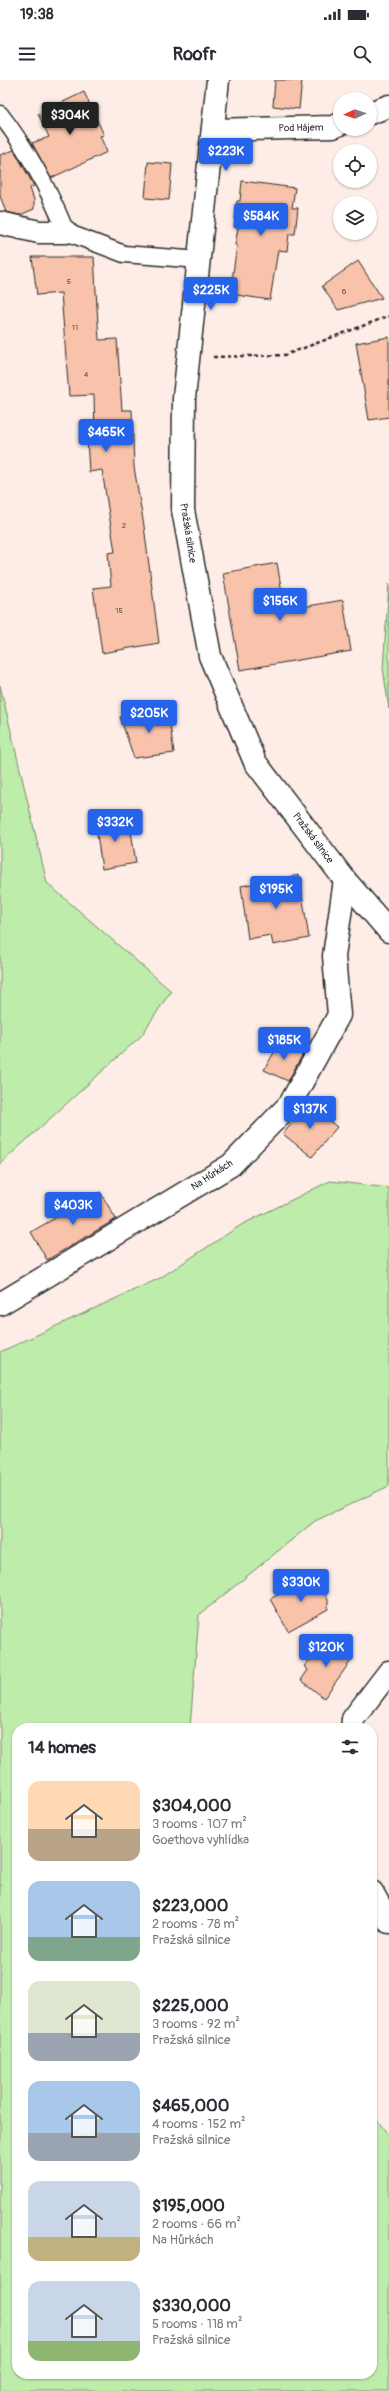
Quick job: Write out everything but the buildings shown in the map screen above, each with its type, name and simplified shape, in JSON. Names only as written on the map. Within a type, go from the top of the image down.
[{"type":"street","name":"Pražská silnice","points":[[218,80],[200,260],[184,398],[183,510],[210,656],[255,762],[345,880],[389,930]]},
{"type":"street","points":[[377,110],[389,106]]},
{"type":"street","name":"Pod Hájem","points":[[213,130],[333,127]]},
{"type":"street","points":[[0,223],[39,232],[66,232]]},
{"type":"street","name":"Na Hůrkách","points":[[0,1304],[231,1165],[290,1104],[340,1015],[334,956],[345,880]]},
{"type":"street","points":[[353,1723],[353,1719],[389,1672]]},
{"type":"street","points":[[377,1901],[389,1922]]},
{"type":"lane","points":[[0,114],[20,139],[54,202],[66,232],[124,254],[200,260]]},
{"type":"path","points":[[189,358],[285,355],[389,316]]},
{"type":"green space","points":[[389,584],[389,709],[383,668]]},
{"type":"green space","points":[[0,685],[47,883],[171,991],[141,1036],[0,1164]]},
{"type":"green space","points":[[330,1181],[389,1188],[389,1486],[315,1521],[199,1615],[190,1723],[12,1723],[12,2379],[377,2379],[377,2120],[389,2136],[389,2391],[0,2391],[0,1352],[160,1278],[241,1225]]}]
